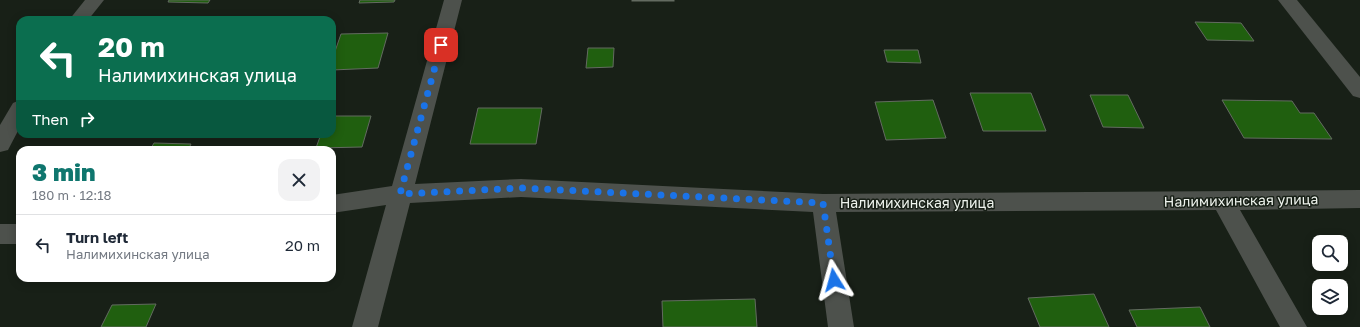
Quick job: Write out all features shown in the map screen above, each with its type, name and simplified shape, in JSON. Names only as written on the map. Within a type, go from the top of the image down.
[{"type":"street","points":[[81,16],[95,0]]},
{"type":"street","points":[[365,327],[454,0]]},
{"type":"street","points":[[1287,0],[1360,91]]},
{"type":"street","points":[[0,144],[16,115]]},
{"type":"street","name":"Налимихинская улица","points":[[336,203],[400,194],[522,188],[823,203],[1360,199]]},
{"type":"street","points":[[1223,201],[1294,327]]},
{"type":"street","points":[[823,203],[841,327]]},
{"type":"street","points":[[0,234],[16,234]]},
{"type":"building","points":[[169,0],[210,0],[208,3],[168,2]]},
{"type":"building","points":[[360,0],[395,0],[394,2],[359,3]]},
{"type":"building","points":[[674,0],[674,1],[632,1]]},
{"type":"building","points":[[1195,22],[1241,23],[1254,41],[1207,40]]},
{"type":"building","points":[[388,33],[378,68],[336,70],[336,48],[341,34]]},
{"type":"building","points":[[588,48],[614,48],[613,67],[586,68]]},
{"type":"building","points":[[884,50],[918,50],[921,63],[887,62]]},
{"type":"building","points":[[970,93],[1031,93],[1046,131],[983,131]]},
{"type":"building","points":[[1090,95],[1128,95],[1144,128],[1103,127]]},
{"type":"building","points":[[933,100],[946,138],[886,140],[875,102]]},
{"type":"building","points":[[1222,100],[1292,101],[1300,113],[1314,113],[1332,139],[1244,138]]},
{"type":"building","points":[[478,108],[542,108],[536,144],[470,144]]},
{"type":"building","points":[[336,116],[371,116],[362,147],[317,146],[320,138],[336,138]]},
{"type":"building","points":[[154,143],[191,144],[190,146],[152,146]]},
{"type":"building","points":[[1094,294],[1109,327],[1040,327],[1028,298]]},
{"type":"building","points":[[755,299],[757,327],[663,327],[662,301]]},
{"type":"building","points":[[156,304],[146,327],[101,327],[112,305]]},
{"type":"building","points":[[1200,307],[1210,327],[1137,327],[1129,310]]},
{"type":"route","points":[[441,45],[400,194],[522,188],[823,203],[834,280]]}]
